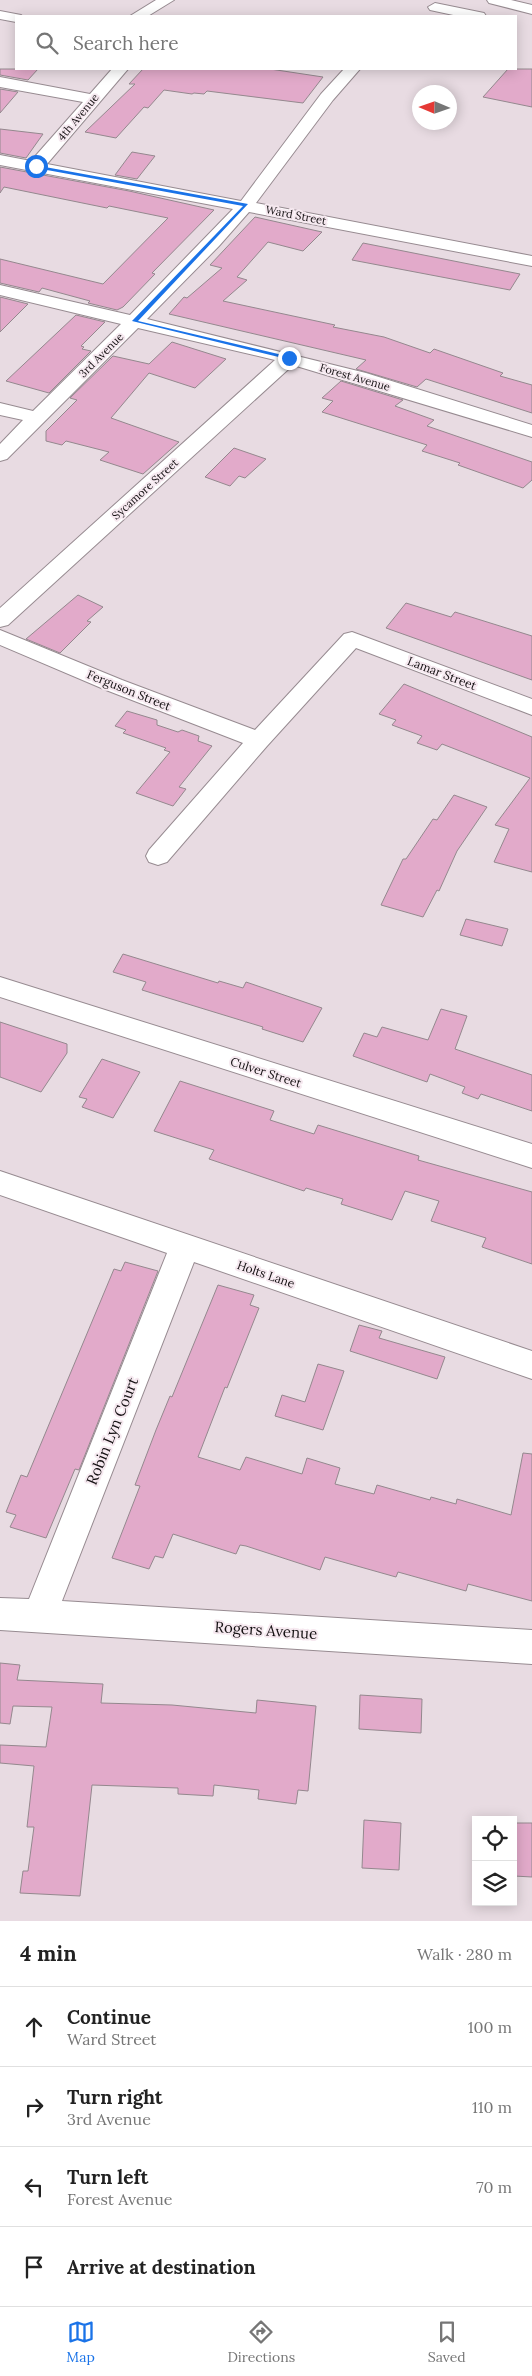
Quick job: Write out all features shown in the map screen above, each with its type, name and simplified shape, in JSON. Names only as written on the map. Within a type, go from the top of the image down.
[{"type":"street","points":[[139,15],[167,0]]},
{"type":"street","points":[[494,0],[532,10]]},
{"type":"street","points":[[423,15],[439,3],[476,15]]},
{"type":"street","points":[[0,15],[15,18]]},
{"type":"street","name":"4th Avenue","points":[[36,166],[119,70]]},
{"type":"street","name":"3rd Avenue","points":[[0,455],[134,321],[246,205],[344,70]]},
{"type":"street","points":[[0,82],[93,99]]},
{"type":"street","name":"Ward Street","points":[[0,160],[246,205],[532,261]]},
{"type":"street","name":"Forest Avenue","points":[[0,290],[289,358],[358,377],[532,431]]},
{"type":"street","name":"Sycamore Street","points":[[0,620],[289,358]]},
{"type":"street","points":[[0,409],[38,418]]},
{"type":"street","name":"Ferguson Street","points":[[0,637],[114,685],[259,740]]},
{"type":"street","name":"Lamar Street","points":[[259,740],[352,639],[532,708]]},
{"type":"street","points":[[158,856],[259,740]]},
{"type":"street","name":"Culver Street","points":[[0,988],[532,1156]]},
{"type":"street","name":"Holts Lane","points":[[0,1183],[532,1364]]},
{"type":"street","name":"Robin Lyn Court","points":[[39,1616],[185,1246]]},
{"type":"street","name":"Rogers Avenue","points":[[0,1614],[532,1647]]},
{"type":"building","points":[[0,69],[37,70],[28,80],[0,75]]},
{"type":"building","points":[[532,69],[532,107],[483,97],[507,70]]},
{"type":"building","points":[[142,70],[277,70],[323,77],[303,103],[207,91],[204,94],[192,94],[164,90],[148,108],[144,107],[116,138],[85,132],[135,84],[129,84]]},
{"type":"building","points":[[0,89],[18,92],[0,113]]},
{"type":"building","points":[[0,129],[43,134],[26,158],[0,153]]},
{"type":"building","points":[[132,152],[155,156],[137,179],[115,175]]},
{"type":"building","points":[[0,167],[129,191],[214,210],[152,273],[155,274],[123,307],[117,310],[42,288],[39,292],[0,283],[0,259],[103,284],[168,218],[109,206],[107,208],[4,187],[0,193]]},
{"type":"building","points":[[255,217],[322,232],[303,251],[268,242],[237,277],[247,280],[223,301],[384,337],[430,353],[434,349],[503,373],[500,376],[532,385],[532,413],[426,379],[417,387],[356,369],[366,360],[169,314],[184,297],[187,298],[222,268],[210,265]]},
{"type":"building","points":[[363,243],[520,274],[510,290],[352,260]]},
{"type":"building","points":[[0,297],[28,304],[0,332]]},
{"type":"building","points":[[76,315],[105,322],[81,346],[84,347],[82,349],[91,351],[49,393],[6,381]]},
{"type":"building","points":[[172,342],[226,359],[195,388],[149,373],[111,418],[179,442],[143,474],[100,460],[109,452],[66,441],[62,445],[46,441],[46,431],[77,400],[70,398],[113,356],[149,364]]},
{"type":"building","points":[[341,381],[403,400],[395,406],[434,420],[427,426],[532,462],[532,480],[523,488],[458,465],[460,463],[422,451],[427,445],[322,412],[333,401],[322,398]]},
{"type":"building","points":[[234,448],[266,459],[245,478],[239,476],[230,486],[205,477]]},
{"type":"building","points":[[78,595],[103,607],[87,621],[91,622],[60,653],[26,639]]},
{"type":"building","points":[[406,603],[451,617],[455,612],[532,636],[532,680],[386,628]]},
{"type":"building","points":[[404,684],[532,737],[532,872],[494,862],[509,829],[495,825],[530,778],[442,744],[437,750],[417,743],[422,736],[392,725],[396,720],[379,714]]},
{"type":"building","points":[[127,711],[157,720],[157,725],[199,736],[198,741],[212,746],[179,787],[186,789],[173,806],[136,793],[170,752],[164,750],[166,748],[123,733],[126,730],[115,726]]},
{"type":"building","points":[[454,795],[487,807],[457,851],[439,891],[437,890],[423,917],[381,905],[403,859],[406,859],[433,819],[437,820]]},
{"type":"building","points":[[466,919],[508,929],[502,946],[460,935]]},
{"type":"building","points":[[123,954],[218,983],[219,981],[243,988],[246,982],[322,1008],[303,1042],[262,1029],[263,1027],[142,990],[146,982],[113,972]]},
{"type":"building","points":[[441,1009],[467,1016],[455,1049],[532,1075],[532,1111],[481,1094],[478,1099],[462,1093],[465,1087],[430,1074],[427,1082],[353,1056],[364,1033],[377,1037],[382,1027],[428,1040]]},
{"type":"building","points":[[0,1022],[67,1044],[67,1053],[41,1092],[0,1077]]},
{"type":"building","points":[[102,1059],[140,1072],[113,1118],[82,1107],[87,1099],[79,1097]]},
{"type":"building","points":[[180,1081],[274,1111],[270,1120],[314,1134],[318,1125],[419,1156],[418,1160],[532,1192],[532,1264],[482,1247],[486,1238],[431,1221],[439,1201],[405,1191],[392,1220],[341,1204],[343,1199],[306,1188],[304,1191],[209,1159],[214,1150],[154,1131]]},
{"type":"building","points":[[125,1262],[158,1271],[79,1470],[75,1469],[46,1538],[10,1527],[16,1515],[6,1512],[21,1475],[27,1477],[114,1269],[121,1271]]},
{"type":"building","points":[[218,1285],[254,1295],[250,1305],[259,1308],[227,1388],[225,1387],[198,1457],[240,1470],[246,1457],[302,1474],[307,1458],[340,1468],[335,1484],[374,1494],[377,1485],[430,1500],[431,1497],[456,1504],[457,1499],[511,1515],[523,1453],[532,1454],[532,1601],[468,1584],[466,1591],[398,1572],[396,1577],[325,1557],[320,1570],[246,1546],[240,1545],[236,1554],[173,1534],[163,1558],[155,1556],[149,1569],[112,1558],[140,1486],[135,1485],[156,1430],[170,1396],[172,1397]]},
{"type":"building","points":[[359,1325],[382,1331],[379,1338],[445,1357],[437,1379],[350,1351]]},
{"type":"building","points":[[318,1364],[344,1371],[323,1430],[275,1416],[282,1395],[305,1402]]},
{"type":"building","points":[[0,1663],[20,1665],[17,1680],[103,1684],[101,1703],[172,1705],[256,1713],[257,1700],[316,1706],[308,1791],[298,1790],[296,1804],[258,1799],[259,1790],[214,1785],[213,1796],[178,1794],[178,1788],[92,1785],[80,1896],[20,1893],[23,1871],[28,1871],[34,1827],[27,1827],[34,1766],[0,1763],[0,1745],[46,1747],[52,1707],[13,1706],[10,1724],[0,1723]]},
{"type":"building","points":[[360,1695],[422,1699],[421,1733],[359,1729]]},
{"type":"building","points":[[364,1820],[401,1823],[399,1870],[362,1868]]},
{"type":"building","points":[[517,1823],[532,1823],[532,1877],[517,1876]]},
{"type":"route","points":[[36,166],[246,205],[213,242],[134,321],[289,358]]}]
